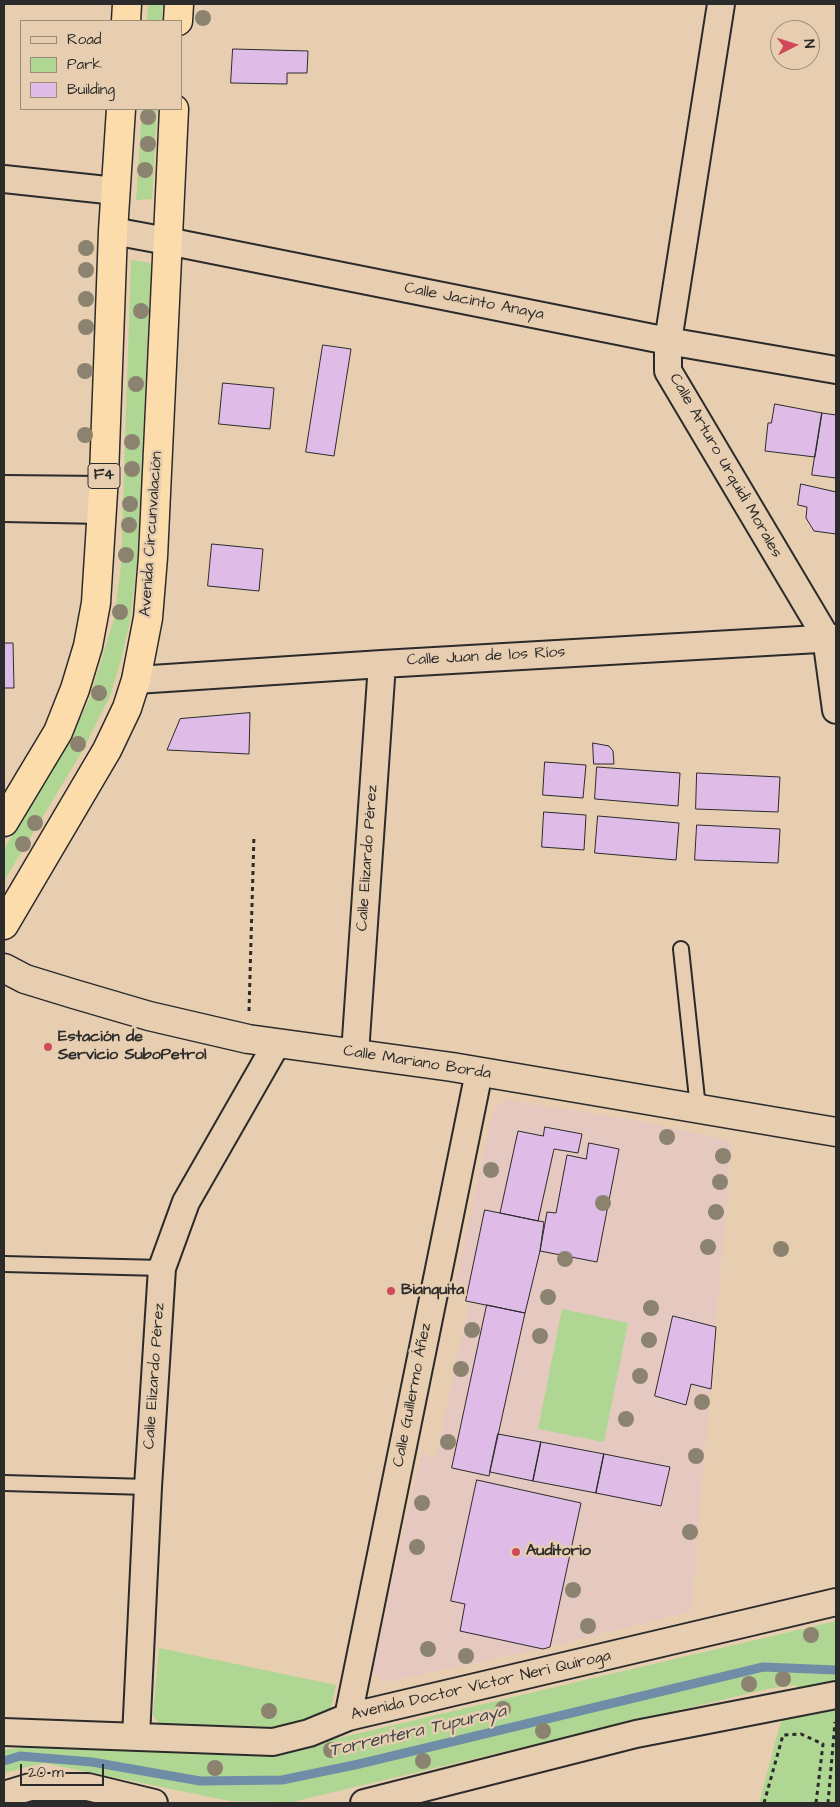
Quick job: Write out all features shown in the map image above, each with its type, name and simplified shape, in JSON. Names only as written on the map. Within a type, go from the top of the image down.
[{"type":"highway","points":[[126,20],[128,4]]},
{"type":"highway","points":[[178,20],[179,4]]},
{"type":"highway","name":"F4","points":[[4,822],[58,732],[75,689],[88,646],[96,603],[113,232],[121,110]]},
{"type":"highway","name":"Avenida Circunvalación","points":[[4,925],[107,750],[127,708],[136,680],[148,618],[153,557],[174,110]]},
{"type":"street","name":"Calle Arturo Urquidi Morales","points":[[721,4],[668,341],[668,371],[831,637],[836,710]]},
{"type":"street","points":[[4,179],[116,191]]},
{"type":"street","name":"Calle Jacinto Anaya","points":[[113,232],[167,241],[668,341],[836,370]]},
{"type":"street","points":[[4,489],[102,500]]},
{"type":"street","points":[[4,508],[102,500]]},
{"type":"street","name":"Calle Juan de los Ríos","points":[[136,680],[831,637]]},
{"type":"street","name":"Calle Elizardo Pérez","points":[[355,1053],[382,664]]},
{"type":"street","name":"Calle Mariano Borda","points":[[4,968],[25,979],[149,1016],[248,1039],[479,1072],[836,1132]]},
{"type":"street","name":"Calle Elizardo Pérez","points":[[136,1737],[148,1487],[162,1268],[186,1202],[277,1043]]},
{"type":"street","name":"Calle Guillermo Áñez","points":[[348,1717],[479,1072]]},
{"type":"street","name":"Avenida Doctor Víctor Neri Quiroga","points":[[4,1732],[273,1742],[308,1734],[348,1717],[836,1602]]},
{"type":"street","points":[[364,1803],[636,1734],[836,1704]]},
{"type":"street","points":[[4,1795],[30,1787],[88,1787],[154,1803]]},
{"type":"lane","points":[[681,949],[698,1108]]},
{"type":"lane","points":[[4,1264],[162,1268]]},
{"type":"lane","points":[[4,1483],[148,1487]]},
{"type":"path","points":[[248,1039],[254,835]]},
{"type":"path","points":[[828,1803],[836,1704]]},
{"type":"path","points":[[764,1803],[783,1735],[801,1734],[823,1744],[816,1803]]},
{"type":"shaded area","points":[[508,1100],[643,1122],[732,1141],[691,1611],[550,1647],[385,1682],[374,1675],[374,1663],[421,1454],[436,1456],[470,1297],[453,1293],[491,1118],[497,1106]]},
{"type":"green space","points":[[148,4],[163,4],[162,20],[147,20]]},
{"type":"green space","points":[[142,110],[157,110],[152,199],[136,200]]},
{"type":"green space","points":[[131,260],[151,263],[137,562],[130,621],[110,696],[83,750],[4,881],[4,849],[67,744],[89,700],[114,619],[121,566]]},
{"type":"green space","points":[[562,1309],[628,1323],[604,1442],[538,1429]]},
{"type":"green space","points":[[836,1621],[836,1803],[759,1803],[779,1728],[797,1685],[772,1688],[292,1802],[230,1801],[44,1763],[4,1773],[4,1750],[47,1744],[275,1753]]},
{"type":"green space","points":[[159,1648],[336,1685],[330,1712],[281,1732],[162,1728],[153,1715]]},
{"type":"building","points":[[233,49],[308,51],[307,73],[287,73],[287,84],[231,83]]},
{"type":"building","points":[[323,345],[351,349],[334,456],[306,452]]},
{"type":"building","points":[[223,383],[274,388],[270,429],[219,424]]},
{"type":"building","points":[[775,404],[822,413],[815,457],[765,451],[768,423],[771,423]]},
{"type":"building","points":[[822,413],[836,415],[836,478],[812,475]]},
{"type":"building","points":[[801,484],[836,492],[836,534],[814,531],[806,518],[807,507],[798,505]]},
{"type":"building","points":[[212,544],[263,549],[259,591],[208,586]]},
{"type":"building","points":[[4,643],[13,643],[14,688],[4,688]]},
{"type":"building","points":[[250,713],[249,754],[167,750],[180,719]]},
{"type":"building","points":[[593,743],[609,746],[613,751],[614,764],[594,764]]},
{"type":"building","points":[[545,762],[586,765],[583,798],[543,795]]},
{"type":"building","points":[[597,767],[680,773],[678,806],[595,799]]},
{"type":"building","points":[[697,773],[780,777],[778,812],[696,809]]},
{"type":"building","points":[[544,812],[586,815],[584,850],[542,847]]},
{"type":"building","points":[[598,816],[679,823],[676,860],[595,853]]},
{"type":"building","points":[[697,825],[780,829],[778,863],[695,860]]},
{"type":"building","points":[[545,1127],[582,1134],[578,1153],[554,1149],[538,1221],[500,1213],[518,1131],[543,1136]]},
{"type":"building","points":[[589,1143],[619,1149],[597,1262],[540,1251],[547,1212],[556,1213],[567,1155],[586,1159]]},
{"type":"building","points":[[485,1210],[544,1222],[540,1251],[525,1313],[466,1301]]},
{"type":"building","points":[[487,1305],[525,1313],[489,1476],[452,1468]]},
{"type":"building","points":[[673,1316],[716,1327],[711,1389],[691,1384],[686,1405],[655,1396]]},
{"type":"building","points":[[498,1434],[541,1442],[533,1481],[490,1472]]},
{"type":"building","points":[[541,1442],[604,1454],[596,1493],[533,1481]]},
{"type":"building","points":[[604,1454],[670,1467],[661,1506],[596,1493]]},
{"type":"building","name":"Auditorio","points":[[477,1480],[581,1503],[550,1647],[543,1649],[460,1631],[465,1604],[451,1601]]},
{"type":"waterway","name":"Torrentera Tupuraya","points":[[4,1761],[20,1756],[92,1762],[200,1781],[282,1780],[359,1764],[763,1667],[836,1670]]},
{"type":"place","name":"Estación de Servicio SuboPetrol","points":[[48,1047]]},
{"type":"place","name":"Bianquita","points":[[391,1291]]},
{"type":"place","name":"Auditorio","points":[[516,1552]]}]
